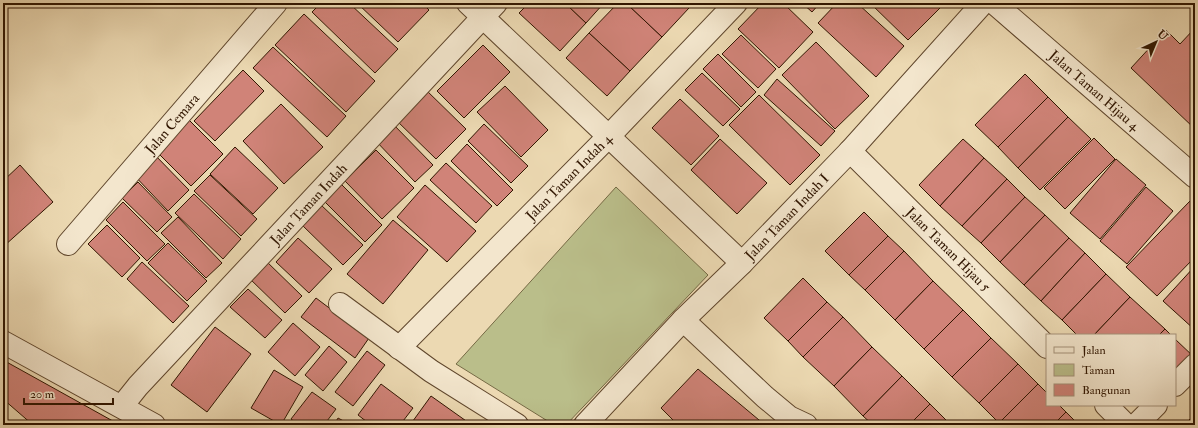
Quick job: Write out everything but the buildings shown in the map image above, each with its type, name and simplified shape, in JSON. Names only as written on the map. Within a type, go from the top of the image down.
[{"type":"street","name":"Jalan Cemara","points":[[68,244],[276,3]]},
{"type":"street","name":"Jalan Taman Indah 4","points":[[399,348],[609,136],[736,3]]},
{"type":"street","name":"Jalan Taman Indah I","points":[[585,425],[683,320],[742,263],[850,151],[983,3]]},
{"type":"street","name":"Jalan Taman Hijau 4","points":[[994,3],[1195,176]]},
{"type":"street","points":[[482,8],[609,136],[742,263]]},
{"type":"street","name":"Jalan Taman Indah","points":[[122,406],[138,386],[482,8]]},
{"type":"street","name":"Jalan Taman Hijau 5","points":[[850,151],[1046,346]]},
{"type":"street","points":[[340,304],[399,348],[468,396],[517,425]]},
{"type":"street","points":[[683,320],[789,417],[806,425]]},
{"type":"street","points":[[3,342],[122,406],[154,425]]},
{"type":"street","points":[[1176,384],[1195,365]]},
{"type":"street","points":[[1107,406],[1126,425]]},
{"type":"street","points":[[1136,425],[1155,406]]},
{"type":"green space","points":[[616,187],[708,275],[566,425],[554,425],[456,364]]}]
